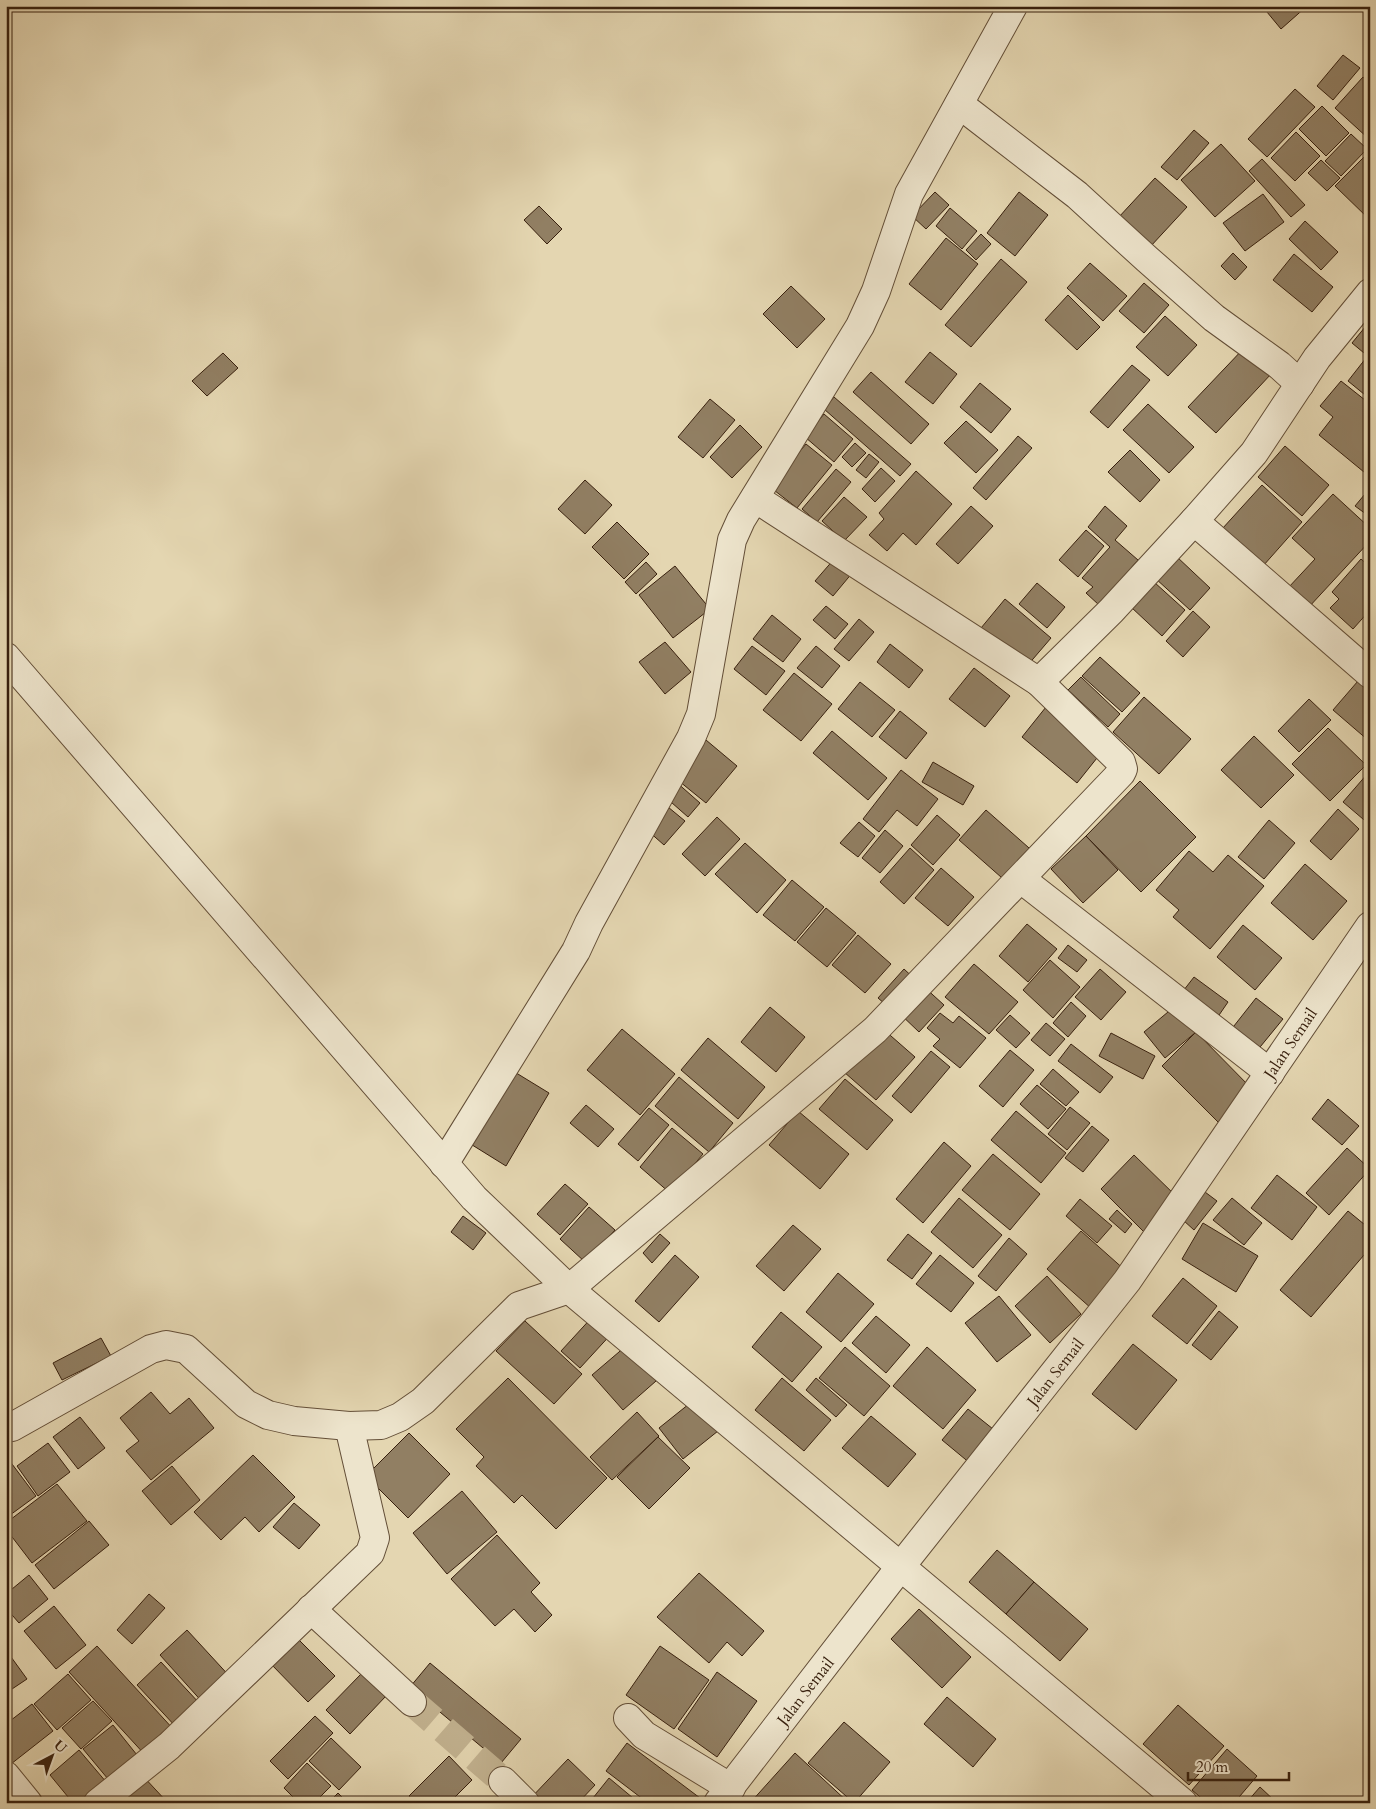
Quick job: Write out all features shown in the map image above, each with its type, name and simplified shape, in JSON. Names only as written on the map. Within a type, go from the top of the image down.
[{"type":"street","points":[[444,1164],[576,951],[589,923],[691,738],[701,714],[732,540],[741,520],[860,326],[876,291],[909,194],[1013,6]]},
{"type":"street","points":[[959,104],[1077,195],[1146,259],[1214,318],[1279,365],[1300,384]]},
{"type":"street","points":[[1039,682],[1112,611],[1254,453],[1317,358],[1369,295]]},
{"type":"street","points":[[6,1428],[151,1349],[166,1344],[186,1349],[246,1404],[268,1415],[294,1421],[350,1426],[381,1425],[400,1417],[423,1401],[519,1306],[569,1289],[875,1030],[1124,769],[1121,762],[1039,682],[755,498]]},
{"type":"street","points":[[1194,521],[1370,674]]},
{"type":"street","points":[[6,657],[474,1198],[569,1289],[1183,1803]]},
{"type":"street","points":[[1021,879],[1270,1073]]},
{"type":"street","name":"Jalan Semail","points":[[724,1795],[901,1566],[1127,1281],[1370,926]]},
{"type":"street","points":[[98,1803],[169,1746],[370,1553],[375,1538],[350,1426]]},
{"type":"street","points":[[311,1609],[412,1702]]},
{"type":"street","points":[[628,1718],[644,1735],[724,1795]]},
{"type":"street","points":[[6,1776],[28,1803]]},
{"type":"street","points":[[503,1781],[525,1803]]},
{"type":"building","points":[[1262,6],[1307,6],[1281,29]]},
{"type":"building","points":[[1343,55],[1360,68],[1333,100],[1317,86]]},
{"type":"building","points":[[1363,77],[1370,83],[1369,139],[1335,108]]},
{"type":"building","points":[[1295,89],[1315,107],[1267,157],[1248,139]]},
{"type":"building","points":[[1322,106],[1349,133],[1326,156],[1299,129]]},
{"type":"building","points":[[1194,130],[1209,143],[1177,180],[1161,167]]},
{"type":"building","points":[[1296,132],[1320,156],[1295,181],[1271,158]]},
{"type":"building","points":[[1351,134],[1367,149],[1341,176],[1325,161]]},
{"type":"building","points":[[1221,144],[1255,181],[1215,217],[1181,180]]},
{"type":"building","points":[[1368,153],[1370,154],[1370,220],[1335,186]]},
{"type":"building","points":[[1262,159],[1305,205],[1291,217],[1249,171]]},
{"type":"building","points":[[1321,160],[1340,178],[1327,191],[1308,173]]},
{"type":"building","points":[[1155,178],[1187,207],[1150,247],[1118,218]]},
{"type":"building","points":[[935,192],[949,205],[926,229],[912,216]]},
{"type":"building","points":[[1019,192],[1048,215],[1015,256],[987,233]]},
{"type":"building","points":[[1263,194],[1284,222],[1245,251],[1223,223]]},
{"type":"building","points":[[539,206],[562,229],[547,244],[524,220]]},
{"type":"building","points":[[950,208],[977,231],[962,249],[936,226]]},
{"type":"building","points":[[1305,221],[1338,252],[1321,270],[1289,239]]},
{"type":"building","points":[[981,234],[991,244],[976,260],[966,250]]},
{"type":"building","points":[[946,238],[978,264],[941,310],[909,284]]},
{"type":"building","points":[[1233,253],[1247,267],[1235,280],[1221,266]]},
{"type":"building","points":[[1294,254],[1333,287],[1312,312],[1273,280]]},
{"type":"building","points":[[1001,259],[1027,282],[971,347],[945,325]]},
{"type":"building","points":[[1090,263],[1127,296],[1103,321],[1067,288]]},
{"type":"building","points":[[1144,283],[1169,305],[1144,333],[1119,311]]},
{"type":"building","points":[[791,286],[825,319],[797,348],[763,314]]},
{"type":"building","points":[[1068,295],[1100,327],[1077,350],[1045,320]]},
{"type":"building","points":[[1165,316],[1197,345],[1168,376],[1136,347]]},
{"type":"building","points":[[1370,321],[1370,358],[1352,343]]},
{"type":"building","points":[[1245,347],[1272,373],[1216,433],[1188,407]]},
{"type":"building","points":[[930,352],[957,374],[933,404],[905,382]]},
{"type":"building","points":[[223,353],[238,368],[207,396],[192,381]]},
{"type":"building","points":[[1366,358],[1370,361],[1370,399],[1348,381]]},
{"type":"building","points":[[1132,365],[1150,380],[1108,428],[1090,412]]},
{"type":"building","points":[[871,372],[929,424],[911,444],[853,392]]},
{"type":"building","points":[[1341,381],[1370,404],[1370,477],[1319,435],[1333,417],[1320,406]]},
{"type":"building","points":[[980,383],[1011,409],[991,433],[960,407]]},
{"type":"building","points":[[834,397],[911,464],[900,476],[824,409]]},
{"type":"building","points":[[710,399],[735,420],[703,458],[678,437]]},
{"type":"building","points":[[1148,404],[1194,447],[1169,473],[1123,430]]},
{"type":"building","points":[[824,414],[853,439],[834,462],[805,437]]},
{"type":"building","points":[[966,421],[998,450],[976,473],[944,443]]},
{"type":"building","points":[[740,425],[762,447],[732,478],[710,457]]},
{"type":"building","points":[[1018,436],[1032,448],[986,500],[973,488]]},
{"type":"building","points":[[855,443],[866,453],[852,467],[842,457]]},
{"type":"building","points":[[806,444],[832,465],[797,508],[770,487]]},
{"type":"building","points":[[1285,446],[1329,485],[1302,516],[1258,477]]},
{"type":"building","points":[[1130,450],[1160,480],[1140,502],[1108,472]]},
{"type":"building","points":[[869,454],[879,462],[866,478],[856,470]]},
{"type":"building","points":[[881,468],[895,481],[875,502],[862,489]]},
{"type":"building","points":[[836,469],[851,482],[817,522],[802,509]]},
{"type":"building","points":[[916,471],[952,504],[916,545],[903,533],[887,551],[869,535],[884,519],[879,513]]},
{"type":"building","points":[[585,480],[612,505],[585,534],[558,509]]},
{"type":"building","points":[[1262,485],[1302,522],[1263,566],[1222,529]]},
{"type":"building","points":[[1370,488],[1370,517],[1355,506]]},
{"type":"building","points":[[1333,494],[1370,528],[1370,541],[1308,608],[1288,588],[1315,559],[1292,538]]},
{"type":"building","points":[[844,497],[867,517],[844,541],[822,521]]},
{"type":"building","points":[[971,506],[993,526],[958,564],[936,544]]},
{"type":"building","points":[[1105,506],[1127,526],[1115,540],[1138,560],[1099,605],[1086,593],[1093,587],[1082,578],[1110,547],[1088,527]]},
{"type":"building","points":[[617,522],[649,554],[624,579],[592,547]]},
{"type":"building","points":[[1086,530],[1104,546],[1078,577],[1059,560]]},
{"type":"building","points":[[1176,556],[1210,588],[1190,610],[1155,578]]},
{"type":"building","points":[[835,558],[853,572],[833,596],[815,581]]},
{"type":"building","points":[[1361,559],[1370,567],[1370,610],[1353,629],[1330,608],[1339,599],[1332,592]]},
{"type":"building","points":[[646,562],[657,574],[636,594],[625,582]]},
{"type":"building","points":[[675,566],[710,609],[673,638],[639,595]]},
{"type":"building","points":[[1154,582],[1185,610],[1162,636],[1131,607]]},
{"type":"building","points":[[1037,583],[1065,607],[1047,628],[1019,604]]},
{"type":"building","points":[[1005,599],[1051,638],[1027,666],[981,628]]},
{"type":"building","points":[[826,606],[848,624],[835,639],[813,620]]},
{"type":"building","points":[[1193,611],[1210,627],[1183,657],[1166,641]]},
{"type":"building","points":[[772,615],[801,639],[783,662],[753,639]]},
{"type":"building","points":[[859,619],[874,632],[849,661],[834,649]]},
{"type":"building","points":[[665,642],[691,672],[665,694],[639,662]]},
{"type":"building","points":[[890,644],[923,670],[909,688],[877,662]]},
{"type":"building","points":[[752,646],[785,671],[766,695],[734,669]]},
{"type":"building","points":[[816,646],[840,666],[822,688],[797,668]]},
{"type":"building","points":[[1100,657],[1140,693],[1122,712],[1082,676]]},
{"type":"building","points":[[974,668],[1010,696],[985,727],[949,699]]},
{"type":"building","points":[[794,673],[832,704],[801,741],[763,710]]},
{"type":"building","points":[[1081,677],[1120,714],[1108,727],[1068,690]]},
{"type":"building","points":[[1358,681],[1370,690],[1369,741],[1333,710]]},
{"type":"building","points":[[860,682],[895,710],[872,737],[838,709]]},
{"type":"building","points":[[1144,697],[1191,739],[1159,774],[1113,732]]},
{"type":"building","points":[[1309,699],[1331,720],[1299,752],[1278,731]]},
{"type":"building","points":[[1046,707],[1101,753],[1077,783],[1022,737]]},
{"type":"building","points":[[900,711],[927,733],[906,759],[879,737]]},
{"type":"building","points":[[1328,728],[1366,765],[1330,801],[1292,764]]},
{"type":"building","points":[[832,731],[887,778],[868,800],[813,753]]},
{"type":"building","points":[[1254,736],[1294,775],[1261,808],[1221,770]]},
{"type":"building","points":[[706,740],[737,766],[706,803],[674,777]]},
{"type":"building","points":[[933,762],[974,786],[963,805],[922,782]]},
{"type":"building","points":[[901,770],[938,799],[917,826],[897,810],[879,832],[863,819]]},
{"type":"building","points":[[1368,773],[1370,775],[1370,825],[1343,802]]},
{"type":"building","points":[[675,781],[700,803],[688,817],[663,795]]},
{"type":"building","points":[[1140,781],[1196,837],[1141,892],[1086,836]]},
{"type":"building","points":[[668,807],[685,821],[664,845],[647,830]]},
{"type":"building","points":[[1338,809],[1359,829],[1331,860],[1310,841]]},
{"type":"building","points":[[986,810],[1037,855],[1010,885],[959,840]]},
{"type":"building","points":[[937,815],[960,835],[933,865],[911,845]]},
{"type":"building","points":[[717,817],[740,839],[705,876],[682,854]]},
{"type":"building","points":[[1269,820],[1295,843],[1264,879],[1238,857]]},
{"type":"building","points":[[859,822],[875,836],[858,857],[840,843]]},
{"type":"building","points":[[885,830],[903,846],[880,873],[862,858]]},
{"type":"building","points":[[1086,836],[1118,870],[1083,903],[1051,869]]},
{"type":"building","points":[[745,843],[786,880],[757,913],[715,874]]},
{"type":"building","points":[[910,848],[934,870],[904,904],[880,882]]},
{"type":"building","points":[[1189,851],[1213,872],[1228,855],[1264,886],[1210,949],[1173,917],[1179,910],[1156,890]]},
{"type":"building","points":[[1305,864],[1347,901],[1313,940],[1271,903]]},
{"type":"building","points":[[941,868],[974,897],[948,926],[915,898]]},
{"type":"building","points":[[792,880],[824,907],[795,941],[763,915]]},
{"type":"building","points":[[826,908],[856,933],[827,967],[797,942]]},
{"type":"building","points":[[1027,924],[1057,949],[1028,982],[999,956]]},
{"type":"building","points":[[1243,925],[1282,958],[1255,990],[1217,957]]},
{"type":"building","points":[[858,935],[891,964],[865,993],[832,965]]},
{"type":"building","points":[[1068,945],[1087,960],[1077,972],[1058,958]]},
{"type":"building","points":[[1050,960],[1080,987],[1053,1018],[1023,990]]},
{"type":"building","points":[[974,964],[1018,1002],[989,1034],[945,997]]},
{"type":"building","points":[[904,969],[918,982],[892,1010],[878,998]]},
{"type":"building","points":[[1100,969],[1126,992],[1101,1020],[1075,997]]},
{"type":"building","points":[[1194,977],[1228,1002],[1215,1021],[1180,995]]},
{"type":"building","points":[[922,985],[944,1005],[919,1032],[897,1011]]},
{"type":"building","points":[[1256,998],[1283,1019],[1256,1052],[1230,1031]]},
{"type":"building","points":[[1071,1002],[1086,1016],[1068,1037],[1053,1023]]},
{"type":"building","points":[[770,1007],[805,1037],[776,1072],[741,1042]]},
{"type":"building","points":[[1174,1007],[1196,1032],[1165,1058],[1144,1032]]},
{"type":"building","points":[[940,1013],[953,1023],[959,1016],[986,1038],[960,1068],[933,1046],[940,1039],[927,1028]]},
{"type":"building","points":[[1010,1015],[1030,1033],[1016,1048],[996,1030]]},
{"type":"building","points":[[1046,1023],[1065,1039],[1050,1056],[1031,1040]]},
{"type":"building","points":[[622,1029],[675,1074],[640,1115],[587,1070]]},
{"type":"building","points":[[883,1029],[915,1057],[876,1100],[844,1072]]},
{"type":"building","points":[[1196,1032],[1254,1091],[1221,1125],[1162,1066]]},
{"type":"building","points":[[1111,1033],[1155,1056],[1143,1079],[1099,1056]]},
{"type":"building","points":[[708,1038],[765,1087],[738,1119],[681,1070]]},
{"type":"building","points":[[1071,1044],[1113,1077],[1100,1093],[1058,1061]]},
{"type":"building","points":[[1010,1050],[1034,1070],[1003,1107],[979,1086]]},
{"type":"building","points":[[931,1051],[950,1067],[911,1113],[892,1096]]},
{"type":"building","points":[[1053,1069],[1079,1092],[1066,1106],[1040,1084]]},
{"type":"building","points":[[513,1071],[549,1093],[506,1166],[469,1143]]},
{"type":"building","points":[[679,1077],[733,1123],[709,1152],[655,1106]]},
{"type":"building","points":[[845,1079],[893,1120],[867,1150],[819,1109]]},
{"type":"building","points":[[1037,1085],[1066,1109],[1048,1129],[1020,1104]]},
{"type":"building","points":[[1328,1099],[1359,1126],[1342,1145],[1312,1119]]},
{"type":"building","points":[[586,1105],[614,1129],[598,1147],[570,1123]]},
{"type":"building","points":[[1070,1107],[1090,1123],[1067,1150],[1048,1134]]},
{"type":"building","points":[[649,1108],[669,1125],[638,1161],[618,1144]]},
{"type":"building","points":[[798,1111],[849,1154],[820,1189],[769,1145]]},
{"type":"building","points":[[1016,1111],[1066,1153],[1041,1183],[991,1140]]},
{"type":"building","points":[[1092,1126],[1109,1140],[1083,1172],[1065,1158]]},
{"type":"building","points":[[672,1128],[703,1154],[670,1193],[640,1167]]},
{"type":"building","points":[[944,1142],[971,1166],[923,1223],[896,1199]]},
{"type":"building","points":[[1347,1148],[1370,1169],[1329,1215],[1306,1193]]},
{"type":"building","points":[[993,1154],[1040,1194],[1010,1230],[962,1190]]},
{"type":"building","points":[[1134,1155],[1178,1198],[1144,1232],[1101,1189]]},
{"type":"building","points":[[1277,1175],[1317,1207],[1292,1240],[1251,1208]]},
{"type":"building","points":[[565,1184],[588,1204],[560,1235],[537,1214]]},
{"type":"building","points":[[1205,1192],[1217,1201],[1194,1230],[1183,1220]]},
{"type":"building","points":[[959,1198],[1002,1235],[973,1268],[931,1232]]},
{"type":"building","points":[[1232,1198],[1262,1223],[1244,1245],[1213,1220]]},
{"type":"building","points":[[1080,1199],[1112,1226],[1097,1243],[1066,1216]]},
{"type":"building","points":[[589,1207],[615,1230],[585,1262],[560,1239]]},
{"type":"building","points":[[1117,1210],[1132,1224],[1125,1233],[1109,1219]]},
{"type":"building","points":[[1348,1211],[1370,1229],[1370,1248],[1311,1317],[1280,1290]]},
{"type":"building","points":[[463,1216],[486,1233],[473,1250],[451,1232]]},
{"type":"building","points":[[1203,1223],[1258,1256],[1236,1292],[1182,1259]]},
{"type":"building","points":[[793,1225],[821,1249],[784,1291],[756,1266]]},
{"type":"building","points":[[1081,1231],[1126,1271],[1092,1309],[1047,1269]]},
{"type":"building","points":[[660,1234],[670,1243],[652,1263],[643,1253]]},
{"type":"building","points":[[908,1234],[932,1253],[912,1279],[887,1260]]},
{"type":"building","points":[[1009,1238],[1027,1254],[996,1291],[978,1276]]},
{"type":"building","points":[[675,1255],[699,1277],[659,1322],[635,1301]]},
{"type":"building","points":[[940,1255],[974,1283],[951,1312],[916,1284]]},
{"type":"building","points":[[838,1273],[874,1304],[841,1342],[806,1312]]},
{"type":"building","points":[[1047,1276],[1081,1314],[1050,1343],[1015,1306]]},
{"type":"building","points":[[1183,1278],[1217,1306],[1187,1344],[1152,1316]]},
{"type":"building","points":[[999,1296],[1031,1335],[997,1362],[965,1323]]},
{"type":"building","points":[[1219,1311],[1238,1327],[1211,1360],[1192,1345]]},
{"type":"building","points":[[781,1312],[822,1347],[792,1382],[752,1347]]},
{"type":"building","points":[[595,1314],[614,1331],[580,1368],[561,1351]]},
{"type":"building","points":[[876,1316],[910,1345],[886,1373],[852,1343]]},
{"type":"building","points":[[525,1321],[582,1374],[554,1404],[496,1351]]},
{"type":"building","points":[[101,1338],[111,1356],[62,1380],[53,1363]]},
{"type":"building","points":[[1133,1344],[1177,1380],[1136,1430],[1092,1394]]},
{"type":"building","points":[[626,1346],[656,1381],[623,1410],[592,1375]]},
{"type":"building","points":[[845,1347],[890,1386],[864,1416],[819,1378]]},
{"type":"building","points":[[927,1347],[976,1390],[943,1429],[893,1386]]},
{"type":"building","points":[[508,1378],[607,1478],[556,1529],[522,1495],[514,1503],[476,1466],[484,1457],[456,1429]]},
{"type":"building","points":[[782,1378],[831,1420],[804,1451],[755,1410]]},
{"type":"building","points":[[816,1378],[847,1405],[836,1417],[806,1390]]},
{"type":"building","points":[[151,1392],[170,1414],[189,1398],[214,1428],[151,1480],[126,1451],[139,1441],[120,1418]]},
{"type":"building","points":[[694,1400],[718,1431],[683,1459],[659,1428]]},
{"type":"building","points":[[968,1409],[998,1433],[971,1464],[942,1440]]},
{"type":"building","points":[[637,1412],[659,1436],[612,1480],[590,1457]]},
{"type":"building","points":[[871,1416],[916,1454],[888,1487],[842,1448]]},
{"type":"building","points":[[80,1417],[105,1448],[78,1469],[53,1437]]},
{"type":"building","points":[[409,1433],[450,1474],[408,1518],[366,1476]]},
{"type":"building","points":[[658,1437],[690,1468],[649,1509],[617,1477]]},
{"type":"building","points":[[48,1443],[70,1472],[38,1496],[17,1466]]},
{"type":"building","points":[[253,1455],[295,1497],[259,1532],[245,1517],[221,1540],[194,1512]]},
{"type":"building","points":[[6,1456],[36,1496],[6,1518]]},
{"type":"building","points":[[172,1466],[200,1500],[171,1525],[142,1491]]},
{"type":"building","points":[[57,1484],[87,1521],[32,1563],[6,1529],[6,1523]]},
{"type":"building","points":[[462,1491],[497,1532],[447,1574],[413,1533]]},
{"type":"building","points":[[294,1503],[320,1525],[299,1549],[273,1527]]},
{"type":"building","points":[[89,1521],[109,1545],[54,1589],[35,1565]]},
{"type":"building","points":[[497,1535],[540,1583],[531,1592],[552,1615],[535,1632],[514,1609],[495,1626],[451,1579]]},
{"type":"building","points":[[997,1550],[1034,1582],[1006,1614],[969,1582]]},
{"type":"building","points":[[699,1573],[764,1631],[742,1656],[727,1642],[709,1663],[657,1617]]},
{"type":"building","points":[[29,1575],[48,1599],[19,1623],[6,1608],[6,1594]]},
{"type":"building","points":[[1034,1582],[1088,1629],[1060,1661],[1006,1614]]},
{"type":"building","points":[[149,1594],[165,1608],[132,1644],[117,1630]]},
{"type":"building","points":[[54,1606],[86,1645],[56,1669],[24,1631]]},
{"type":"building","points":[[919,1609],[971,1657],[942,1688],[891,1639]]},
{"type":"building","points":[[187,1630],[233,1680],[205,1705],[160,1655]]},
{"type":"building","points":[[297,1638],[335,1676],[308,1702],[270,1663]]},
{"type":"building","points":[[97,1646],[175,1731],[147,1757],[69,1672]]},
{"type":"building","points":[[660,1646],[709,1680],[674,1729],[626,1695]]},
{"type":"building","points":[[6,1650],[27,1679],[6,1693]]},
{"type":"building","points":[[161,1662],[201,1705],[177,1728],[137,1685]]},
{"type":"building","points":[[430,1663],[521,1739],[501,1763],[410,1687]]},
{"type":"building","points":[[717,1672],[757,1701],[717,1757],[678,1729]]},
{"type":"building","points":[[362,1673],[386,1696],[350,1734],[326,1710]]},
{"type":"building","points":[[68,1674],[91,1700],[57,1730],[34,1704]]},
{"type":"building","points":[[947,1697],[996,1739],[973,1767],[924,1724]]},
{"type":"building","points":[[93,1701],[112,1721],[81,1749],[62,1728]]},
{"type":"building","points":[[32,1704],[53,1731],[11,1764],[6,1759],[6,1724]]},
{"type":"building","points":[[1178,1705],[1224,1746],[1189,1785],[1143,1744]]},
{"type":"building","points":[[315,1716],[333,1733],[288,1779],[270,1761]]},
{"type":"building","points":[[844,1722],[890,1762],[854,1803],[808,1763]]},
{"type":"building","points":[[113,1725],[137,1755],[108,1779],[83,1749]]},
{"type":"building","points":[[331,1738],[361,1767],[339,1790],[309,1761]]},
{"type":"building","points":[[627,1743],[700,1798],[696,1803],[672,1803],[668,1799],[665,1803],[648,1803],[606,1771]]},
{"type":"building","points":[[1227,1749],[1257,1776],[1234,1803],[1207,1803],[1192,1790]]},
{"type":"building","points":[[79,1750],[107,1783],[84,1803],[73,1803],[50,1775]]},
{"type":"building","points":[[795,1753],[849,1803],[750,1803]]},
{"type":"building","points":[[449,1756],[472,1780],[451,1803],[415,1803],[409,1796]]},
{"type":"building","points":[[568,1759],[595,1785],[578,1803],[530,1803],[528,1801]]},
{"type":"building","points":[[307,1763],[331,1786],[314,1803],[299,1803],[284,1788]]},
{"type":"building","points":[[142,1775],[168,1803],[110,1803]]},
{"type":"building","points":[[609,1778],[639,1803],[589,1803]]},
{"type":"building","points":[[1260,1787],[1277,1803],[1246,1803]]},
{"type":"building","points":[[338,1793],[348,1803],[328,1803]]},
{"type":"tunnel","points":[[412,1702],[503,1781]]}]
